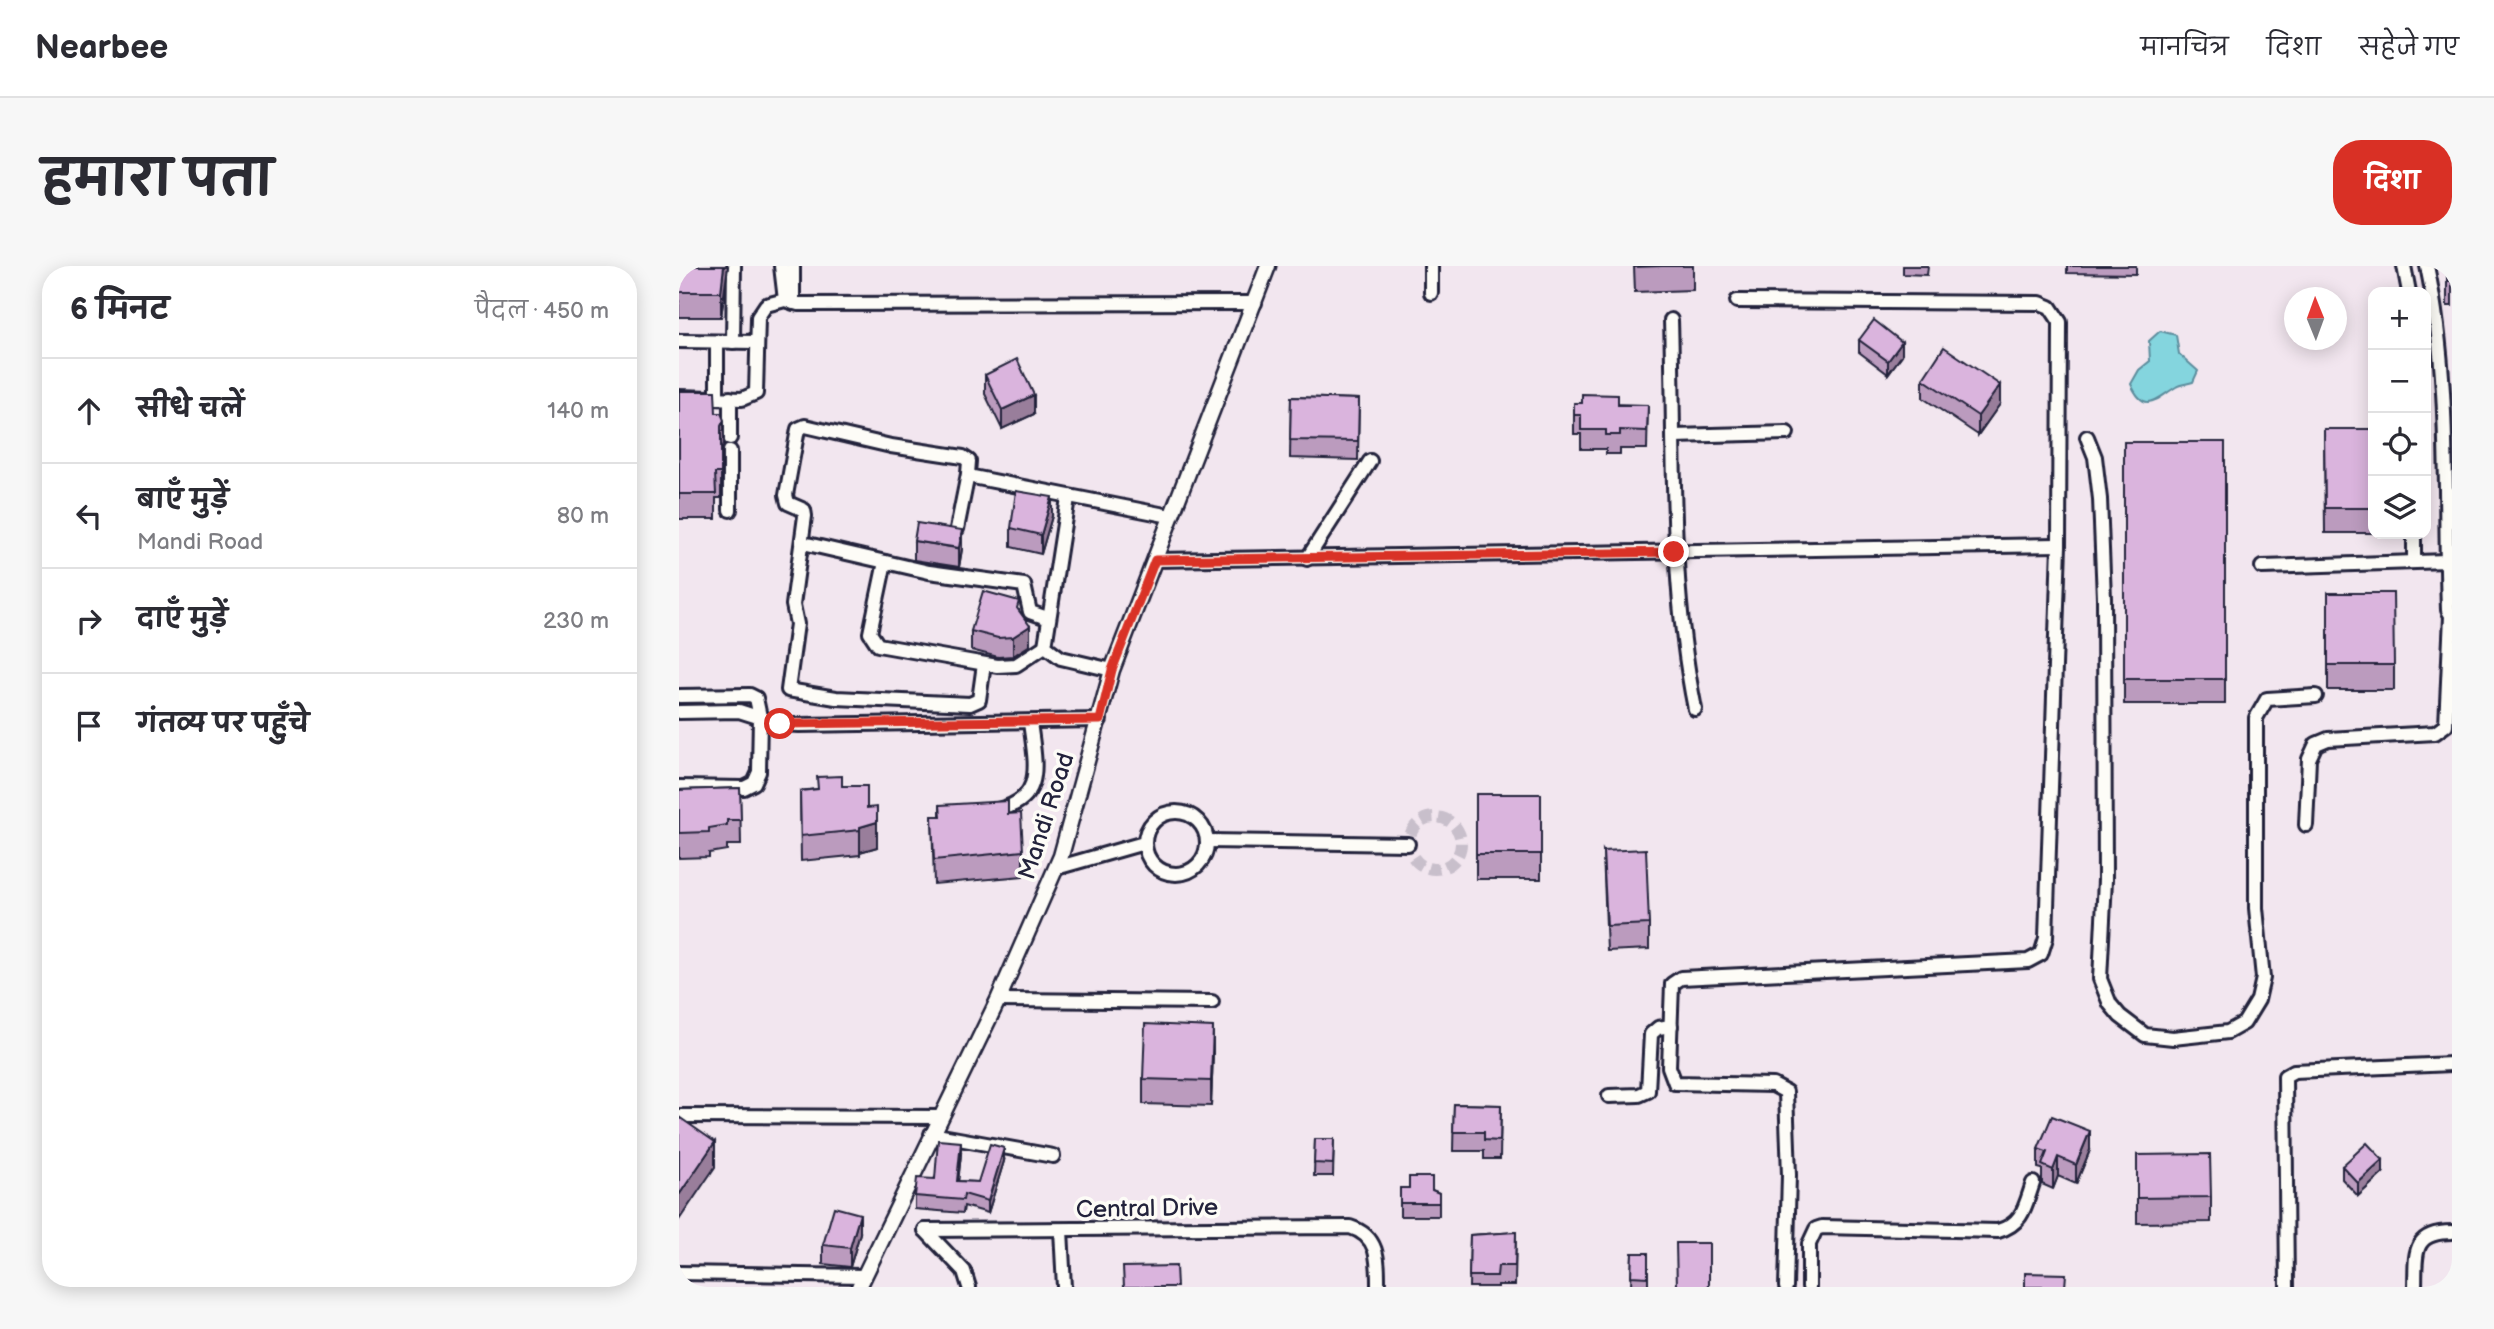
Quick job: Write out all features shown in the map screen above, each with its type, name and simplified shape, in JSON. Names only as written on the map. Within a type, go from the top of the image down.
[{"type":"street","points":[[733,342],[734,266]]},
{"type":"street","points":[[781,266],[789,301]]},
{"type":"street","points":[[789,301],[793,266]]},
{"type":"street","name":"Mandi Road","points":[[862,1281],[998,1000],[1056,868],[1076,810],[1112,670],[1268,266]]},
{"type":"street","points":[[1431,266],[1431,293]]},
{"type":"street","points":[[2404,266],[2408,287]]},
{"type":"street","points":[[2307,825],[2309,759],[2316,744],[2328,738],[2435,733],[2446,725],[2451,617],[2447,561],[2448,412],[2427,266]]},
{"type":"street","points":[[1737,300],[2040,303],[2050,307],[2060,322],[2059,545],[2046,937],[2042,954],[2028,961],[1676,978],[1672,984],[1670,1073],[1675,1083],[1773,1085],[1786,1092],[1789,1175],[1786,1287]]},
{"type":"street","points":[[679,397],[751,397],[756,393],[760,310],[789,301],[1255,303]]},
{"type":"street","points":[[1671,320],[1674,552],[1682,647],[1695,709]]},
{"type":"street","points":[[679,341],[757,342]]},
{"type":"street","points":[[717,342],[730,444],[730,510]]},
{"type":"street","points":[[957,529],[968,474],[969,462],[966,458],[800,427],[796,432],[786,495],[788,503],[804,512],[803,543],[794,597],[797,624],[789,690],[836,698],[970,704],[979,700],[984,664]]},
{"type":"street","points":[[1674,436],[1787,433]]},
{"type":"street","points":[[2087,437],[2095,457],[2100,499],[2104,598],[2105,880],[2100,979],[2110,1004],[2120,1016],[2145,1035],[2173,1038],[2228,1032],[2244,1023],[2253,1010],[2263,978],[2256,908],[2256,718],[2267,699],[2316,696]]},
{"type":"street","points":[[1307,559],[1370,461]]},
{"type":"street","points":[[968,474],[1068,498],[1170,516]]},
{"type":"street","points":[[1045,646],[1047,618],[1068,498]]},
{"type":"street","points":[[2414,539],[2414,562]]},
{"type":"street","points":[[803,543],[929,572],[1024,585],[1030,612],[1047,618]]},
{"type":"street","points":[[1155,560],[2059,545]]},
{"type":"street","points":[[2262,567],[2447,561]]},
{"type":"street","points":[[885,562],[870,633],[874,643],[984,664],[1016,665],[1045,646]]},
{"type":"street","points":[[1045,646],[1062,658],[1112,670]]},
{"type":"street","points":[[679,696],[750,695],[756,698],[760,717],[759,772],[754,783],[744,788],[679,788]]},
{"type":"street","points":[[679,712],[739,711],[780,724],[799,725],[1100,720]]},
{"type":"street","points":[[980,813],[1012,806],[1033,785],[1036,770],[1030,722]]},
{"type":"street","points":[[1175,812],[1193,817],[1200,824],[1207,841],[1202,860],[1186,873],[1176,874],[1167,873],[1151,862],[1144,843],[1150,825],[1175,812]]},
{"type":"street","points":[[1207,841],[1408,844]]},
{"type":"street","points":[[1056,868],[1144,843]]},
{"type":"street","points":[[998,1000],[1212,1002]]},
{"type":"street","points":[[1609,1096],[1639,1095],[1648,1091],[1651,1034],[1658,1028],[1671,1026]]},
{"type":"street","points":[[2287,1287],[2285,1076],[2294,1071],[2452,1064]]},
{"type":"street","points":[[679,1116],[941,1117]]},
{"type":"street","points":[[932,1134],[1053,1156]]},
{"type":"street","points":[[1809,1287],[1809,1244],[1816,1229],[1838,1227],[1998,1231],[2013,1227],[2022,1216],[2033,1183]]},
{"type":"street","name":"Central Drive","points":[[969,1287],[964,1271],[925,1230],[1350,1227],[1368,1235],[1378,1261],[1378,1287]]},
{"type":"street","points":[[1061,1230],[1064,1287]]},
{"type":"street","points":[[2415,1287],[2417,1249],[2421,1241],[2436,1232],[2452,1232]]},
{"type":"street","points":[[679,1273],[862,1281]]},
{"type":"water","points":[[2160,331],[2176,335],[2179,354],[2198,371],[2193,382],[2178,386],[2152,402],[2146,402],[2136,394],[2131,384],[2139,370],[2150,361],[2149,341]]},
{"type":"building","points":[[679,266],[724,266],[721,292],[679,292]]},
{"type":"building","points":[[2447,266],[2452,266],[2452,281],[2447,281]]},
{"type":"building","points":[[1874,320],[1902,342],[1888,361],[1859,340]]},
{"type":"building","points":[[1944,347],[2000,385],[1978,416],[1923,379]]},
{"type":"building","points":[[1017,359],[1034,395],[1002,410],[985,375]]},
{"type":"building","points":[[679,391],[715,391],[716,413],[721,413],[724,420],[721,426],[721,473],[715,473],[716,494],[679,494]]},
{"type":"building","points":[[1582,394],[1618,395],[1618,405],[1648,405],[1647,431],[1620,430],[1620,435],[1606,435],[1606,430],[1581,430],[1581,415],[1574,415],[1574,403],[1582,403]]},
{"type":"building","points":[[1291,397],[1359,399],[1358,441],[1290,440]]},
{"type":"building","points":[[2324,429],[2368,429],[2368,508],[2325,508]]},
{"type":"building","points":[[2124,442],[2225,442],[2225,679],[2124,679]]},
{"type":"building","points":[[1016,491],[1052,497],[1041,535],[1011,528]]},
{"type":"building","points":[[917,523],[962,530],[959,548],[914,541]]},
{"type":"building","points":[[983,591],[1019,601],[1017,608],[1030,626],[1013,637],[998,638],[971,631]]},
{"type":"building","points":[[2328,593],[2393,593],[2394,665],[2328,665]]},
{"type":"building","points":[[842,776],[842,786],[867,786],[867,808],[877,807],[877,822],[860,827],[860,830],[801,836],[800,791],[818,789],[817,777]]},
{"type":"building","points":[[740,788],[741,820],[727,820],[727,825],[709,828],[709,832],[679,833],[679,790]]},
{"type":"building","points":[[1476,794],[1541,794],[1541,854],[1476,854]]},
{"type":"building","points":[[1008,801],[1008,814],[1021,813],[1023,851],[934,860],[932,816],[941,816],[940,805]]},
{"type":"building","points":[[1646,849],[1649,924],[1607,926],[1603,851]]},
{"type":"building","points":[[1145,1024],[1213,1027],[1211,1081],[1143,1079]]},
{"type":"building","points":[[1454,1104],[1501,1105],[1500,1141],[1484,1140],[1484,1132],[1453,1132]]},
{"type":"building","points":[[2052,1116],[2090,1131],[2076,1165],[2058,1157],[2053,1170],[2042,1165],[2047,1152],[2038,1149]]},
{"type":"building","points":[[679,1117],[715,1142],[679,1195]]},
{"type":"building","points":[[1315,1139],[1334,1139],[1333,1164],[1314,1163]]},
{"type":"building","points":[[938,1140],[961,1142],[957,1181],[978,1182],[990,1144],[1004,1148],[988,1201],[964,1194],[963,1200],[915,1196],[917,1178],[935,1179]]},
{"type":"building","points":[[2367,1143],[2383,1160],[2358,1183],[2342,1166]]},
{"type":"building","points":[[2210,1154],[2211,1197],[2137,1198],[2137,1155]]},
{"type":"building","points":[[1409,1177],[1432,1177],[1432,1190],[1439,1193],[1439,1203],[1400,1203],[1400,1188],[1409,1188]]},
{"type":"building","points":[[834,1207],[860,1214],[850,1248],[823,1245]]},
{"type":"building","points":[[1516,1232],[1515,1266],[1498,1266],[1497,1276],[1469,1276],[1470,1235]]},
{"type":"building","points":[[1676,1243],[1709,1243],[1709,1287],[1677,1287]]},
{"type":"building","points":[[1632,1253],[1648,1253],[1648,1277],[1631,1276]]},
{"type":"building","points":[[1176,1266],[1177,1287],[1124,1287],[1123,1267]]},
{"type":"building","points":[[2025,1273],[2066,1274],[2065,1287],[2025,1287]]},
{"type":"tunnel","points":[[1435,817],[1445,819],[1453,825],[1459,833],[1461,843],[1459,853],[1453,861],[1445,867],[1435,869],[1425,867],[1417,861],[1411,853],[1409,843],[1411,833],[1417,825],[1425,819],[1435,817]]},
{"type":"route","points":[[780,724],[1100,720],[1112,670],[1155,560],[1674,552]]}]
